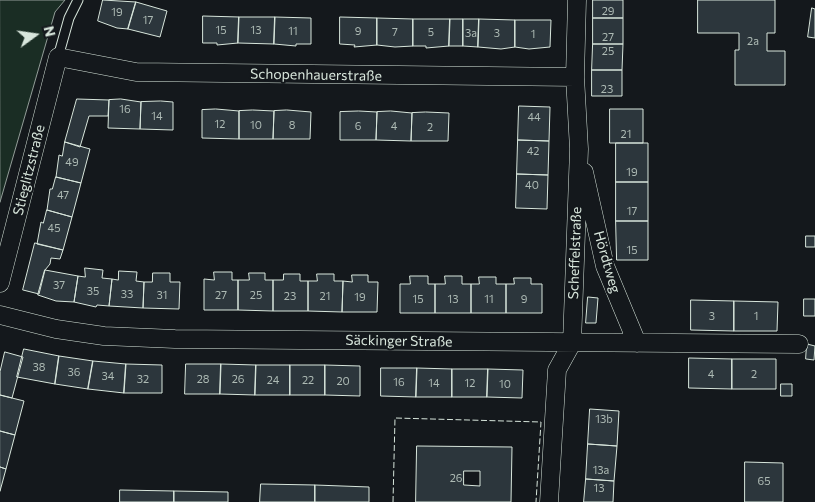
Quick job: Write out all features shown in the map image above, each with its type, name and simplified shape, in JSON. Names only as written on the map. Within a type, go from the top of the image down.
[{"type":"street","name":"Scheffelstraße","points":[[549,502],[557,370],[572,343],[579,149],[575,77],[577,0]]},
{"type":"street","name":"Schopenhauerstraße","points":[[58,58],[136,72],[575,77]]},
{"type":"street","name":"Stieglitzstraße","points":[[0,283],[58,58]]},
{"type":"street","name":"Hördtweg","points":[[579,149],[606,266],[637,343]]},
{"type":"street","name":"Säckinger Straße","points":[[0,315],[56,329],[122,337],[799,344]]},
{"type":"lane","points":[[58,58],[69,18],[78,0]]},
{"type":"green space","points":[[0,0],[65,0],[55,12],[0,202]]},
{"type":"building","points":[[103,0],[136,2],[128,29],[117,28],[98,21]]},
{"type":"building","points":[[593,0],[623,0],[623,18],[593,18]]},
{"type":"building","points":[[698,0],[775,0],[775,33],[767,33],[767,51],[785,51],[785,85],[735,85],[735,50],[739,50],[739,33],[698,33]]},
{"type":"building","points":[[136,2],[167,11],[160,37],[128,29]]},
{"type":"building","points":[[812,8],[815,9],[815,38],[808,37]]},
{"type":"building","points":[[203,16],[239,17],[238,43],[217,45],[217,43],[203,43]]},
{"type":"building","points":[[239,17],[275,17],[274,44],[238,43]]},
{"type":"building","points":[[275,17],[311,18],[311,44],[296,44],[296,46],[274,44]]},
{"type":"building","points":[[340,17],[377,18],[377,45],[354,47],[355,45],[340,44]]},
{"type":"building","points":[[377,18],[413,19],[413,46],[377,45]]},
{"type":"building","points":[[593,18],[623,18],[623,44],[593,44]]},
{"type":"building","points":[[413,19],[450,19],[449,46],[426,48],[426,46],[413,46]]},
{"type":"building","points":[[450,19],[463,19],[463,46],[449,46]]},
{"type":"building","points":[[463,19],[479,19],[478,47],[463,46]]},
{"type":"building","points":[[479,19],[515,20],[515,47],[501,49],[478,47]]},
{"type":"building","points":[[515,20],[551,20],[550,47],[529,49],[515,47]]},
{"type":"building","points":[[593,44],[623,44],[622,70],[592,70]]},
{"type":"building","points":[[592,70],[622,70],[622,96],[592,96]]},
{"type":"building","points":[[77,99],[109,100],[108,116],[89,116],[80,147],[65,142]]},
{"type":"building","points":[[121,99],[141,102],[140,129],[108,128],[109,100]]},
{"type":"building","points":[[141,102],[173,102],[173,130],[140,129]]},
{"type":"building","points":[[519,106],[550,107],[549,141],[518,140]]},
{"type":"building","points":[[610,109],[643,109],[643,143],[610,143]]},
{"type":"building","points":[[202,110],[239,111],[239,139],[202,138]]},
{"type":"building","points":[[239,111],[274,111],[273,139],[239,139]]},
{"type":"building","points":[[274,111],[311,112],[310,139],[273,139]]},
{"type":"building","points":[[340,112],[377,112],[376,140],[340,140]]},
{"type":"building","points":[[377,112],[412,113],[411,141],[376,140]]},
{"type":"building","points":[[412,113],[449,113],[448,141],[411,141]]},
{"type":"building","points":[[518,140],[549,141],[548,175],[517,174]]},
{"type":"building","points":[[65,142],[90,149],[81,183],[56,177],[59,155],[62,156]]},
{"type":"building","points":[[616,143],[648,143],[648,182],[616,182]]},
{"type":"building","points":[[517,174],[548,175],[547,209],[516,208]]},
{"type":"building","points":[[56,177],[81,183],[72,217],[47,210],[50,189],[52,189]]},
{"type":"building","points":[[616,182],[648,182],[648,221],[616,221]]},
{"type":"building","points":[[47,210],[72,217],[63,250],[37,244],[41,222],[43,223]]},
{"type":"building","points":[[616,221],[648,221],[648,260],[617,260]]},
{"type":"building","points":[[806,236],[815,236],[815,247],[806,247]]},
{"type":"building","points":[[35,243],[63,250],[60,259],[51,258],[50,264],[45,270],[39,294],[23,290]]},
{"type":"building","points":[[85,268],[103,270],[102,278],[112,279],[109,306],[97,305],[96,307],[74,302],[78,276],[85,277]]},
{"type":"building","points":[[45,270],[78,276],[74,302],[56,301],[38,295]]},
{"type":"building","points":[[119,271],[137,272],[136,281],[144,282],[143,308],[109,306],[112,279],[118,280]]},
{"type":"building","points":[[214,272],[232,272],[232,280],[238,280],[238,310],[204,310],[204,279],[214,280]]},
{"type":"building","points":[[153,273],[170,273],[170,282],[180,282],[179,309],[143,308],[144,282],[152,282]]},
{"type":"building","points":[[249,273],[265,273],[265,280],[273,280],[273,311],[238,310],[238,280],[249,280]]},
{"type":"building","points":[[284,274],[300,274],[300,281],[308,281],[308,311],[273,311],[273,280],[283,280]]},
{"type":"building","points":[[317,274],[334,274],[334,281],[343,281],[342,312],[308,311],[308,281],[317,281]]},
{"type":"building","points":[[352,275],[368,275],[368,282],[378,282],[377,312],[342,312],[343,281],[352,282]]},
{"type":"building","points":[[410,276],[428,276],[428,284],[435,284],[435,313],[400,313],[400,284],[410,284]]},
{"type":"building","points":[[445,276],[462,276],[462,284],[471,284],[471,313],[435,313],[435,284],[445,284]]},
{"type":"building","points":[[479,277],[496,277],[496,284],[506,284],[506,313],[471,313],[471,284],[479,284]]},
{"type":"building","points":[[514,278],[531,278],[531,284],[542,284],[542,313],[506,313],[506,284],[514,284]]},
{"type":"building","points":[[588,297],[598,298],[596,323],[586,323]]},
{"type":"building","points":[[804,299],[815,299],[815,316],[804,316]]},
{"type":"building","points":[[691,300],[734,301],[734,331],[691,330]]},
{"type":"building","points":[[734,301],[778,302],[777,331],[734,331]]},
{"type":"building","points":[[807,344],[815,346],[814,360],[806,359]]},
{"type":"building","points":[[24,349],[59,356],[55,384],[17,377]]},
{"type":"building","points":[[5,352],[23,357],[12,398],[0,395],[0,372]]},
{"type":"building","points":[[59,356],[93,361],[88,389],[55,384]]},
{"type":"building","points":[[689,358],[732,359],[732,389],[689,388]]},
{"type":"building","points":[[732,359],[776,359],[776,389],[732,389]]},
{"type":"building","points":[[93,361],[126,364],[124,393],[88,389]]},
{"type":"building","points":[[126,364],[162,365],[162,393],[124,393]]},
{"type":"building","points":[[186,364],[221,364],[220,394],[185,394]]},
{"type":"building","points":[[221,364],[256,365],[255,395],[220,394]]},
{"type":"building","points":[[256,365],[290,365],[290,395],[255,395]]},
{"type":"building","points":[[290,365],[325,365],[325,395],[290,395]]},
{"type":"building","points":[[325,365],[360,366],[360,396],[325,395]]},
{"type":"building","points":[[381,368],[417,368],[416,397],[381,396]]},
{"type":"building","points":[[417,368],[452,369],[452,397],[416,397]]},
{"type":"building","points":[[452,369],[488,369],[487,397],[452,397]]},
{"type":"building","points":[[488,369],[523,370],[522,398],[487,397]]},
{"type":"building","points":[[781,384],[792,384],[792,396],[781,396]]},
{"type":"building","points":[[0,395],[24,401],[15,435],[0,431]]},
{"type":"building","points":[[590,409],[619,411],[617,446],[588,444]]},
{"type":"building","points":[[0,431],[15,435],[6,469],[0,467]]},
{"type":"building","points":[[588,444],[617,446],[614,481],[586,479]]},
{"type":"building","points":[[417,446],[512,447],[511,502],[416,502]],"holes":[[[464,471],[480,471],[480,486],[464,485]]]},
{"type":"building","points":[[745,462],[783,463],[783,502],[745,502]]},
{"type":"building","points":[[0,467],[6,469],[0,491]]},
{"type":"building","points":[[586,479],[614,481],[613,502],[584,502]]},
{"type":"building","points":[[261,484],[315,485],[315,502],[260,502]]},
{"type":"building","points":[[315,485],[369,487],[369,502],[315,502]]},
{"type":"building","points":[[120,490],[174,491],[174,502],[120,502]]},
{"type":"building","points":[[174,491],[228,492],[228,502],[174,502]]},
{"type":"fence","points":[[393,502],[395,418],[541,422],[536,502]]}]
